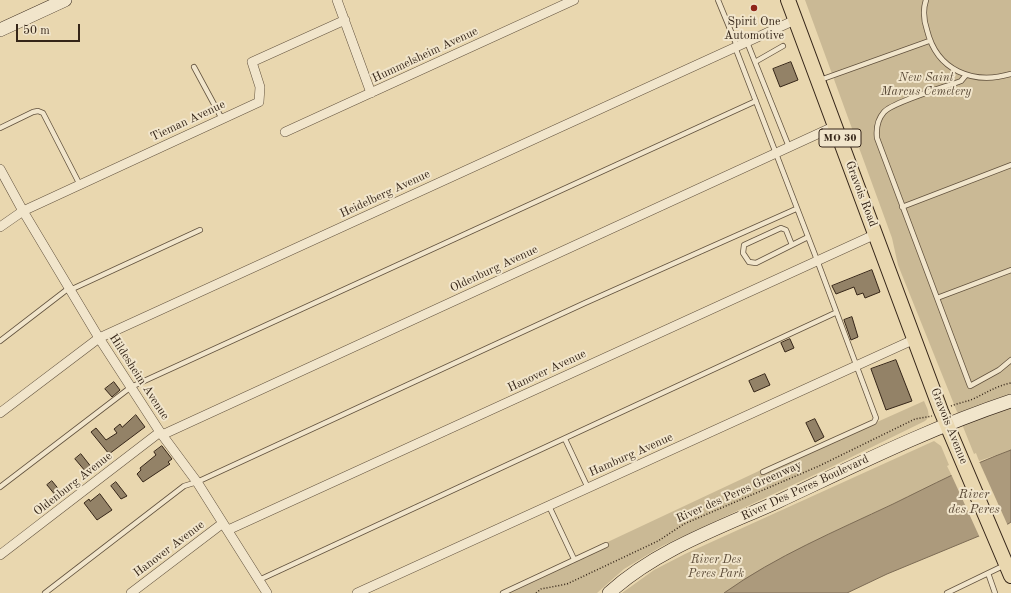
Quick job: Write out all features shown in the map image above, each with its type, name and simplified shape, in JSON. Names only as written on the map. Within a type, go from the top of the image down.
[{"type":"main road","points":[[0,30],[65,0]]},
{"type":"main road","name":"Gravois Road","points":[[788,0],[891,275]]},
{"type":"main road","name":"Gravois Avenue","points":[[891,275],[947,424],[1009,570]]},
{"type":"main road","name":"River Des Peres Boulevard","points":[[609,593],[642,568],[672,550],[890,448],[947,424],[1011,401]]},
{"type":"street","points":[[337,0],[371,93]]},
{"type":"street","name":"Hummelsheim Avenue","points":[[285,132],[574,0]]},
{"type":"street","name":"Tieman Avenue","points":[[0,227],[23,211],[259,102],[260,87],[252,62],[345,20]]},
{"type":"street","name":"Heidelberg Avenue","points":[[0,413],[100,338],[795,20]]},
{"type":"street","name":"Oldenburg Avenue","points":[[0,555],[161,433],[835,126]]},
{"type":"street","name":"Hildesheim Avenue","points":[[0,169],[23,211],[100,338],[161,433],[197,482],[267,593]]},
{"type":"street","name":"Hanover Avenue","points":[[131,593],[225,527],[876,234]]},
{"type":"street","name":"Hamburg Avenue","points":[[357,593],[915,339]]},
{"type":"lane","points":[[718,0],[876,418],[874,422],[763,472]]},
{"type":"lane","points":[[926,0],[924,23],[929,41],[938,56],[946,63],[966,75],[981,79],[998,78],[1011,74]]},
{"type":"lane","points":[[818,81],[929,41]]},
{"type":"lane","points":[[747,42],[789,147]]},
{"type":"lane","points":[[755,62],[783,46]]},
{"type":"lane","points":[[194,67],[222,119]]},
{"type":"lane","points":[[966,75],[961,81],[895,105],[885,111],[877,124],[877,138],[970,386],[999,370],[1011,360]]},
{"type":"lane","points":[[0,487],[131,387],[756,101]]},
{"type":"lane","points":[[0,128],[33,112],[38,111],[43,113],[80,185]]},
{"type":"lane","points":[[902,207],[1011,166]]},
{"type":"lane","points":[[45,593],[184,486],[197,482],[585,303],[796,209]]},
{"type":"lane","points":[[792,245],[786,230],[781,228],[744,245],[743,253],[749,262],[756,263],[792,245],[808,237]]},
{"type":"lane","points":[[0,341],[70,289],[200,230]]},
{"type":"lane","points":[[937,298],[1011,270]]},
{"type":"lane","points":[[259,580],[836,312]]},
{"type":"lane","points":[[565,438],[588,488]]},
{"type":"lane","points":[[549,506],[574,559]]},
{"type":"lane","points":[[503,593],[606,545]]},
{"type":"lane","points":[[947,593],[988,573],[1009,570]]},
{"type":"lane","points":[[988,573],[995,593]]},
{"type":"path","points":[[954,405],[973,399],[986,391],[1011,383]]},
{"type":"path","name":"River des Peres Greenway","points":[[536,593],[541,589],[572,582],[658,541],[684,524],[819,466],[915,419],[928,418]]},
{"type":"green space","name":"New Saint Marcus Cemetery","points":[[805,0],[1011,0],[1011,450],[979,461],[976,453],[974,454],[898,265],[892,238]]},
{"type":"green space","name":"River Des Peres Park","points":[[924,401],[929,414],[925,421],[829,468],[662,546],[624,569],[597,593],[499,593],[761,470],[763,473]]},
{"type":"green space","name":"River Des Peres Park","points":[[934,441],[941,446],[949,465],[947,466],[952,476],[814,541],[724,593],[622,593],[654,570],[685,554]]},
{"type":"water","name":"River des Peres","points":[[1011,450],[1011,522],[1008,524],[887,574],[847,593],[724,593],[764,567],[807,545],[966,469]]},
{"type":"pier","points":[[978,459],[1008,526],[980,538],[951,474]]},
{"type":"building","points":[[791,62],[798,80],[780,87],[773,69]]},
{"type":"building","points":[[872,270],[880,292],[865,298],[863,293],[857,295],[854,287],[836,294],[832,286]]},
{"type":"building","points":[[852,317],[858,337],[851,340],[844,320]]},
{"type":"building","points":[[790,339],[794,348],[785,352],[781,343]]},
{"type":"building","points":[[896,360],[912,401],[886,410],[871,369]]},
{"type":"building","points":[[765,374],[770,385],[754,392],[749,381]]},
{"type":"building","points":[[114,382],[120,390],[112,397],[105,389]]},
{"type":"building","points":[[136,415],[145,427],[109,454],[91,432],[96,428],[106,440],[117,433],[114,429],[120,424],[122,427]]},
{"type":"building","points":[[815,419],[824,437],[815,442],[806,423]]},
{"type":"building","points":[[162,446],[172,459],[168,462],[170,464],[143,482],[137,474],[141,470],[140,468],[156,455],[154,452]]},
{"type":"building","points":[[81,454],[92,468],[86,472],[75,459]]},
{"type":"building","points":[[52,481],[61,492],[56,496],[47,485]]},
{"type":"building","points":[[116,482],[127,496],[121,499],[111,486]]},
{"type":"building","points":[[100,494],[112,510],[97,520],[84,503]]},
{"type":"place","name":"Spirit One Automotive","points":[[754,8]]}]
